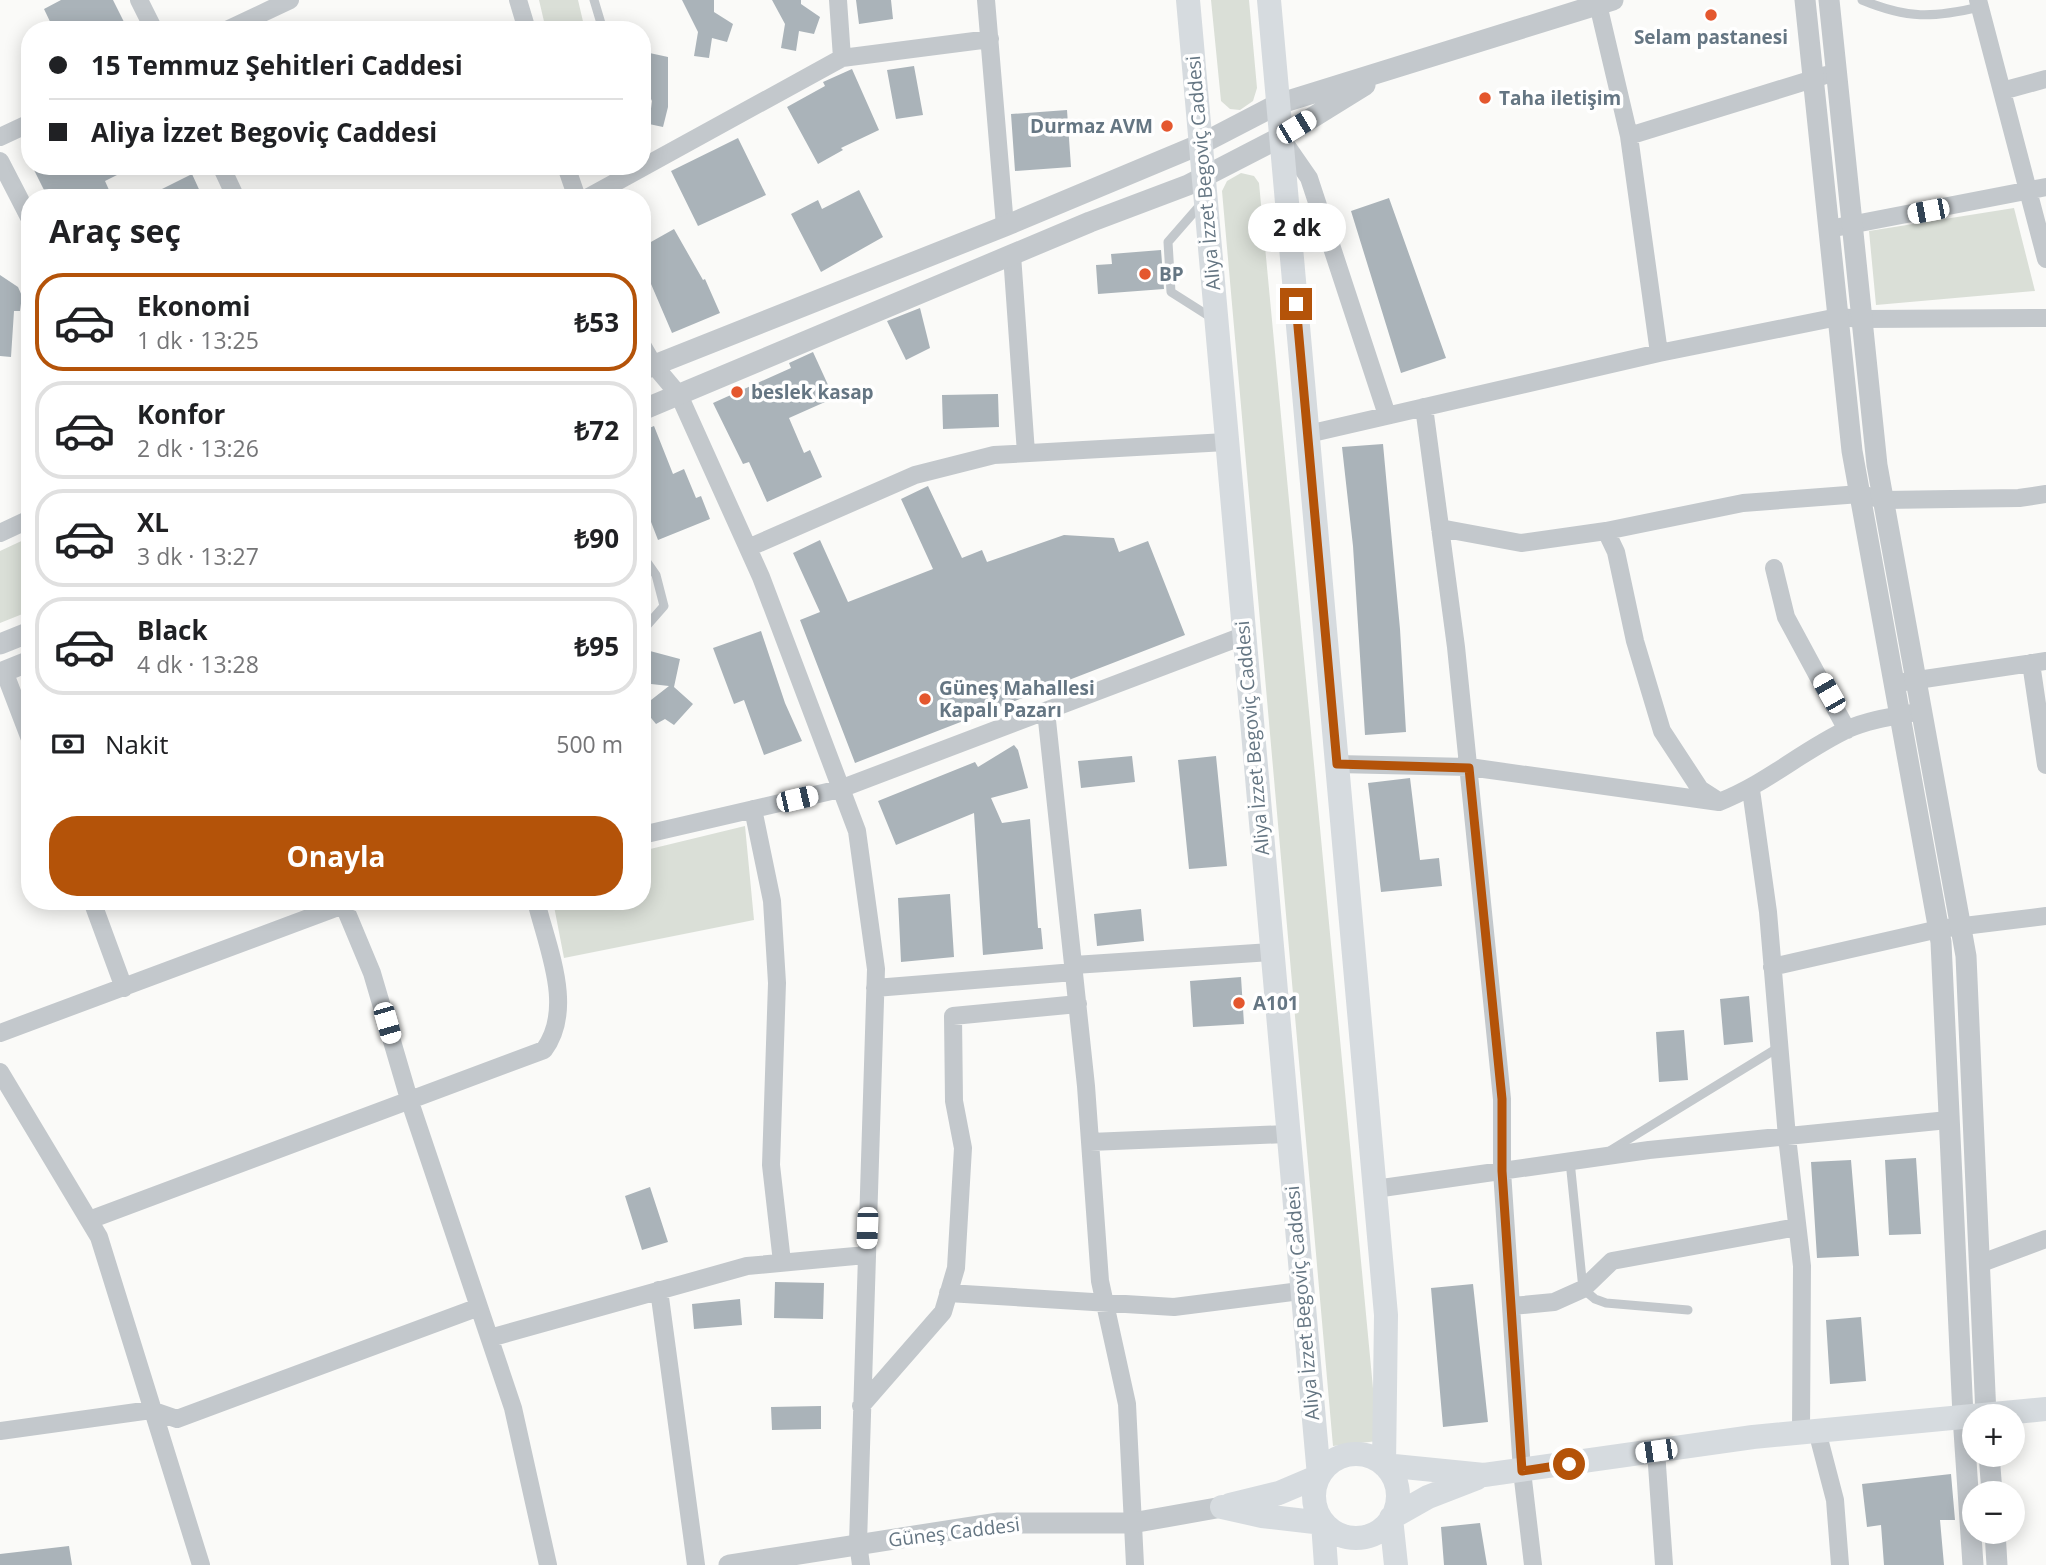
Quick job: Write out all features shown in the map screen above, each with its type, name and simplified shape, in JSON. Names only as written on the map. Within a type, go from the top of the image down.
[{"type":"main road","name":"Aliya İzzet Begoviç Caddesi","points":[[1188,0],[1286,1134],[1319,1476]]},
{"type":"main road","points":[[1269,0],[1386,1315],[1384,1465]]},
{"type":"main road","points":[[2025,1411],[2046,1409]]},
{"type":"main road","points":[[1384,1465],[1484,1475],[1809,1431],[1962,1417]]},
{"type":"main road","points":[[1326,1565],[1323,1523],[1314,1500],[1319,1476],[1326,1466],[1349,1454],[1374,1458],[1392,1473],[1397,1490],[1391,1518],[1396,1565]]},
{"type":"main road","points":[[1222,1507],[1262,1516],[1323,1523],[1333,1532],[1358,1538],[1383,1528],[1391,1518],[1428,1497],[1484,1475]]},
{"type":"main road","points":[[1222,1507],[1279,1493],[1319,1476]]},
{"type":"street","points":[[139,0],[150,21]]},
{"type":"street","points":[[246,21],[290,0]]},
{"type":"street","points":[[518,0],[524,21]]},
{"type":"street","points":[[838,0],[842,58]]},
{"type":"street","points":[[986,0],[994,122],[1005,226]]},
{"type":"street","points":[[1805,0],[1838,317],[1860,494],[1938,929],[1948,1120],[1977,1404]]},
{"type":"street","points":[[1829,0],[1877,465],[1966,956],[1979,1264],[1978,1404]]},
{"type":"street","points":[[651,366],[1005,226],[1200,144],[1278,104],[1603,2],[1629,136],[1659,353]]},
{"type":"street","points":[[1979,3],[2002,91],[2037,189],[2046,259]]},
{"type":"street","points":[[651,161],[842,58],[990,39]]},
{"type":"street","points":[[651,406],[1012,255],[1204,188],[1388,71]]},
{"type":"street","points":[[1629,136],[1837,72]]},
{"type":"street","points":[[2002,91],[2046,79]]},
{"type":"street","points":[[0,137],[21,127]]},
{"type":"street","points":[[1281,137],[1309,177],[1387,415]]},
{"type":"street","points":[[0,161],[21,202]]},
{"type":"street","points":[[602,189],[626,175]]},
{"type":"street","points":[[1829,229],[2037,189]]},
{"type":"street","points":[[1012,255],[1026,453]]},
{"type":"street","points":[[1308,434],[1659,353],[1838,317],[2046,318]]},
{"type":"street","points":[[651,370],[679,395],[748,548],[856,831],[876,969],[861,1406],[858,1543],[861,1565]]},
{"type":"street","points":[[1424,407],[1469,768],[1502,1099],[1502,1171],[1522,1471],[1533,1565]]},
{"type":"street","points":[[748,548],[915,475],[994,456],[1226,442]]},
{"type":"street","points":[[1440,528],[1521,543],[1606,531],[1743,503],[1860,494],[1885,500],[2019,498],[2046,494]]},
{"type":"street","points":[[0,533],[21,523]]},
{"type":"street","points":[[1606,531],[1616,552],[1635,641],[1662,731],[1700,789],[1719,802]]},
{"type":"street","points":[[1773,568],[1786,617],[1847,730]]},
{"type":"street","points":[[0,644],[21,636]]},
{"type":"street","points":[[651,833],[841,789],[1243,636]]},
{"type":"street","points":[[1894,683],[2038,662],[2046,756]]},
{"type":"street","points":[[21,665],[2,672],[21,717]]},
{"type":"street","points":[[1046,711],[1078,1004],[1100,1281],[1127,1404],[1135,1565]]},
{"type":"street","points":[[1337,764],[1469,768],[1719,802],[1751,790],[1847,730],[1878,718],[1922,711]]},
{"type":"street","points":[[1751,790],[1772,967],[1801,1266],[1809,1431],[1835,1500],[1840,1565]]},
{"type":"street","points":[[753,809],[772,901],[776,983],[771,1165],[782,1262]]},
{"type":"street","points":[[95,910],[124,988]]},
{"type":"street","points":[[0,1033],[325,910]]},
{"type":"street","points":[[349,910],[372,972],[409,1099],[513,1408],[548,1565]]},
{"type":"street","points":[[92,1219],[544,1050],[551,1041],[558,1021],[558,998],[538,910]]},
{"type":"street","points":[[1772,967],[1938,929],[2046,916]]},
{"type":"street","points":[[875,988],[1270,952]]},
{"type":"street","points":[[861,1406],[943,1312],[956,1268],[963,1148],[954,1101],[953,1016],[1078,1004]]},
{"type":"street","points":[[0,1072],[92,1219],[201,1565]]},
{"type":"street","points":[[1375,1189],[1601,1157],[1948,1120]]},
{"type":"street","points":[[1090,1142],[1286,1134]]},
{"type":"street","points":[[1512,1306],[1554,1302],[1583,1289],[1612,1261],[1797,1227]]},
{"type":"street","points":[[1979,1264],[2046,1239]]},
{"type":"street","points":[[491,1338],[747,1266],[866,1255]]},
{"type":"street","points":[[659,1290],[696,1565]]},
{"type":"street","points":[[948,1293],[1174,1307],[1300,1291]]},
{"type":"street","points":[[0,1431],[151,1410],[177,1419],[479,1307]]},
{"type":"street","points":[[1656,1451],[1664,1565]]},
{"type":"street","points":[[1973,1565],[1976,1467]]},
{"type":"street","name":"Güneş Caddesi","points":[[729,1565],[997,1523],[1132,1522],[1222,1507]]},
{"type":"street","points":[[1995,1544],[1997,1565]]},
{"type":"lane","points":[[594,0],[600,21]]},
{"type":"lane","points":[[1862,0],[1911,16],[1939,17],[1979,3]]},
{"type":"lane","points":[[1204,188],[1168,242],[1171,292],[1216,320]]},
{"type":"lane","points":[[651,568],[656,575],[664,606],[651,621]]},
{"type":"lane","points":[[1601,1157],[1779,1047]]},
{"type":"lane","points":[[1570,1161],[1583,1289],[1594,1299],[1606,1303],[1688,1310]]},
{"type":"shaded area","points":[[539,0],[578,0],[583,21],[544,21]]},
{"type":"shaded area","points":[[1211,0],[1249,0],[1257,88],[1253,101],[1240,110],[1230,109],[1221,101]]},
{"type":"shaded area","points":[[1241,173],[1254,176],[1259,183],[1378,1441],[1333,1446],[1222,191],[1227,181]]},
{"type":"shaded area","points":[[2014,208],[2035,291],[1876,305],[1869,231]]},
{"type":"shaded area","points":[[21,541],[21,615],[0,623],[0,551]]},
{"type":"shaded area","points":[[745,826],[754,920],[564,958],[555,910],[651,910],[651,849]]},
{"type":"building","points":[[61,0],[113,0],[124,21],[50,21],[44,9]]},
{"type":"building","points":[[682,0],[714,0],[714,12],[733,24],[727,42],[712,38],[709,58],[694,56],[698,32]]},
{"type":"building","points":[[772,0],[801,0],[801,4],[820,17],[814,34],[799,31],[796,51],[781,48],[785,24]]},
{"type":"building","points":[[856,0],[891,0],[893,19],[859,24]]},
{"type":"building","points":[[651,53],[668,57],[668,107],[663,127],[651,124]]},
{"type":"building","points":[[914,66],[923,115],[896,119],[887,70]]},
{"type":"building","points":[[852,69],[879,130],[841,148],[843,150],[818,164],[787,107],[825,86],[823,82]]},
{"type":"building","points":[[1067,110],[1071,167],[1015,171],[1011,114]]},
{"type":"building","points":[[738,138],[766,195],[698,226],[671,171]]},
{"type":"building","points":[[36,175],[117,175],[105,181],[109,189],[44,189]]},
{"type":"building","points":[[192,175],[199,189],[162,189]]},
{"type":"building","points":[[859,190],[883,237],[821,272],[791,214],[818,200],[822,209]]},
{"type":"building","points":[[1389,198],[1446,358],[1401,373],[1351,211]]},
{"type":"building","points":[[674,229],[703,280],[705,279],[720,313],[672,333],[651,284],[651,242]]},
{"type":"building","points":[[1161,250],[1164,289],[1098,294],[1096,265],[1112,264],[1111,254]]},
{"type":"building","points":[[0,275],[18,287],[21,304],[20,311],[14,311],[11,357],[0,356]]},
{"type":"building","points":[[920,308],[930,348],[906,360],[887,321]]},
{"type":"building","points":[[813,352],[834,398],[789,418],[804,453],[810,450],[822,477],[767,502],[749,462],[743,464],[713,403],[791,368],[789,363]]},
{"type":"building","points":[[998,394],[999,427],[943,429],[942,395]]},
{"type":"building","points":[[654,426],[673,474],[684,469],[696,498],[701,496],[710,519],[658,540],[651,522],[651,427]]},
{"type":"building","points":[[1383,444],[1400,629],[1406,732],[1365,735],[1353,546],[1342,447]]},
{"type":"building","name":"Güneş Mahallesi Kapalı Pazarı","points":[[928,486],[962,558],[982,550],[987,562],[1064,535],[1114,538],[1119,552],[1148,541],[1185,635],[855,763],[800,620],[820,612],[793,553],[820,540],[848,602],[933,569],[901,499]]},
{"type":"building","points":[[761,631],[785,703],[802,741],[764,755],[744,700],[734,704],[713,648]]},
{"type":"building","points":[[651,651],[680,659],[674,687],[693,704],[674,725],[665,719],[656,724],[651,718],[651,700],[669,686],[651,684]]},
{"type":"building","points":[[1014,745],[1018,750],[1028,788],[991,798],[1002,823],[1030,819],[1038,928],[1041,928],[1043,949],[983,955],[974,813],[896,845],[878,801],[975,762],[978,767]]},
{"type":"building","points":[[1132,756],[1135,782],[1081,788],[1078,761]]},
{"type":"building","points":[[1216,756],[1227,866],[1189,869],[1178,760]]},
{"type":"building","points":[[1410,778],[1420,860],[1439,858],[1442,886],[1381,892],[1368,783]]},
{"type":"building","points":[[950,894],[954,957],[901,962],[898,898]]},
{"type":"building","points":[[1141,909],[1144,941],[1097,946],[1094,914]]},
{"type":"building","points":[[1241,977],[1244,1024],[1193,1027],[1190,981]]},
{"type":"building","points":[[1749,996],[1753,1042],[1724,1045],[1720,999]]},
{"type":"building","points":[[1684,1030],[1688,1080],[1659,1082],[1656,1032]]},
{"type":"building","points":[[1916,1158],[1921,1234],[1889,1235],[1885,1160]]},
{"type":"building","points":[[1851,1160],[1859,1256],[1817,1258],[1811,1162]]},
{"type":"building","points":[[650,1187],[668,1242],[642,1250],[625,1196]]},
{"type":"building","points":[[775,1282],[824,1283],[823,1319],[774,1318]]},
{"type":"building","points":[[1473,1284],[1488,1422],[1443,1427],[1431,1288]]},
{"type":"building","points":[[740,1299],[742,1325],[694,1329],[692,1304]]},
{"type":"building","points":[[1861,1317],[1866,1381],[1830,1384],[1826,1320]]},
{"type":"building","points":[[821,1406],[821,1429],[772,1430],[771,1407]]},
{"type":"building","points":[[1951,1474],[1955,1520],[1940,1520],[1944,1565],[1884,1565],[1881,1525],[1867,1527],[1862,1484]]},
{"type":"building","points":[[1480,1523],[1487,1565],[1444,1565],[1441,1527]]},
{"type":"building","points":[[69,1546],[72,1565],[0,1565],[0,1554]]},
{"type":"place","name":"Selam pastanesi","points":[[1711,15]]},
{"type":"place","name":"Taha iletişim","points":[[1485,98]]},
{"type":"place","name":"Durmaz AVM","points":[[1167,126]]},
{"type":"place","name":"BP","points":[[1145,274]]},
{"type":"place","name":"beslek kasap","points":[[737,392]]},
{"type":"place","name":"Güneş Mahallesi Kapalı Pazarı","points":[[925,699]]},
{"type":"place","name":"A101","points":[[1239,1003]]},
{"type":"route","points":[[1296,304],[1337,764],[1469,768],[1502,1099],[1502,1171],[1522,1471],[1569,1464]]}]
